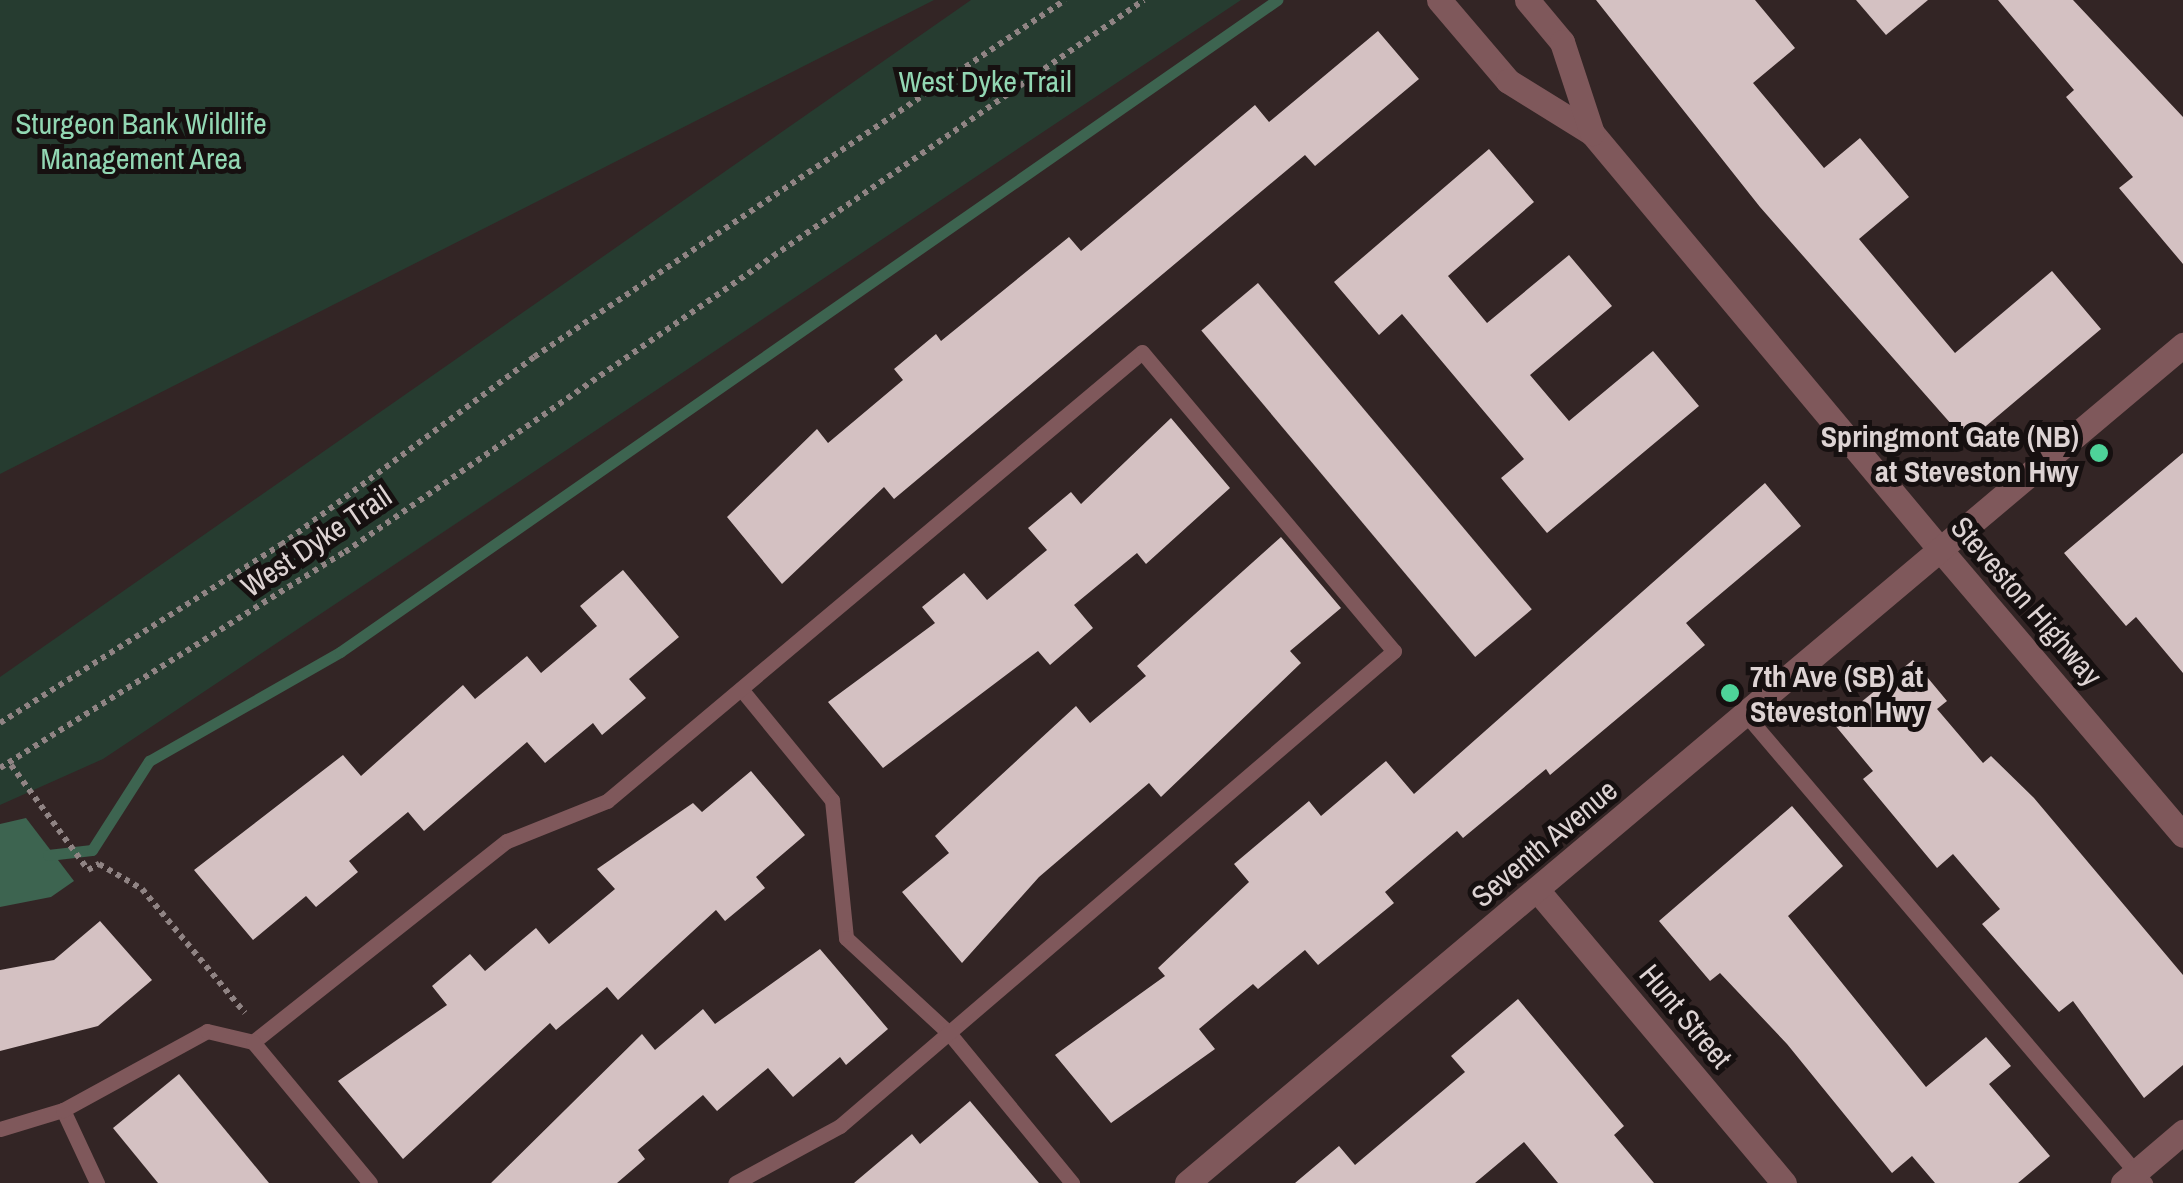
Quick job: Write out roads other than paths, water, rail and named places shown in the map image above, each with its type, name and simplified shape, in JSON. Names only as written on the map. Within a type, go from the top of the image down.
[{"type":"street","name":"Steveston Highway","points":[[1440,0],[1508,81],[1592,133],[2183,834]]},
{"type":"street","name":"Steveston Highway","points":[[1527,0],[1562,42],[1592,133]]},
{"type":"street","name":"Seventh Avenue","points":[[1187,1183],[1943,553],[2183,345]]},
{"type":"street","name":"Hunt Street","points":[[1538,890],[1784,1183]]},
{"type":"street","points":[[2134,1179],[2183,1132]]},
{"type":"lane","points":[[258,1038],[507,841],[607,801],[1142,352],[1394,652],[840,1126],[735,1183]]},
{"type":"lane","points":[[741,688],[832,800],[846,938],[949,1033],[1072,1183]]},
{"type":"lane","points":[[1747,716],[2134,1179]]},
{"type":"lane","points":[[0,1130],[63,1110],[207,1031],[258,1038],[370,1183]]},
{"type":"lane","points":[[63,1110],[97,1183]]},
{"type":"waterway","points":[[48,855],[92,850],[149,761],[340,652],[1277,0]]},
{"type":"place","name":"Springmont Gate (NB) at Steveston Hwy","points":[[2099,453]]},
{"type":"place","name":"7th Ave (SB) at Steveston Hwy","points":[[1730,693]]},
{"type":"park label","name":"West Dyke Trail","points":[[985,81]]},
{"type":"park label","name":"Sturgeon Bank Wildlife Management Area","points":[[141,140]]}]
